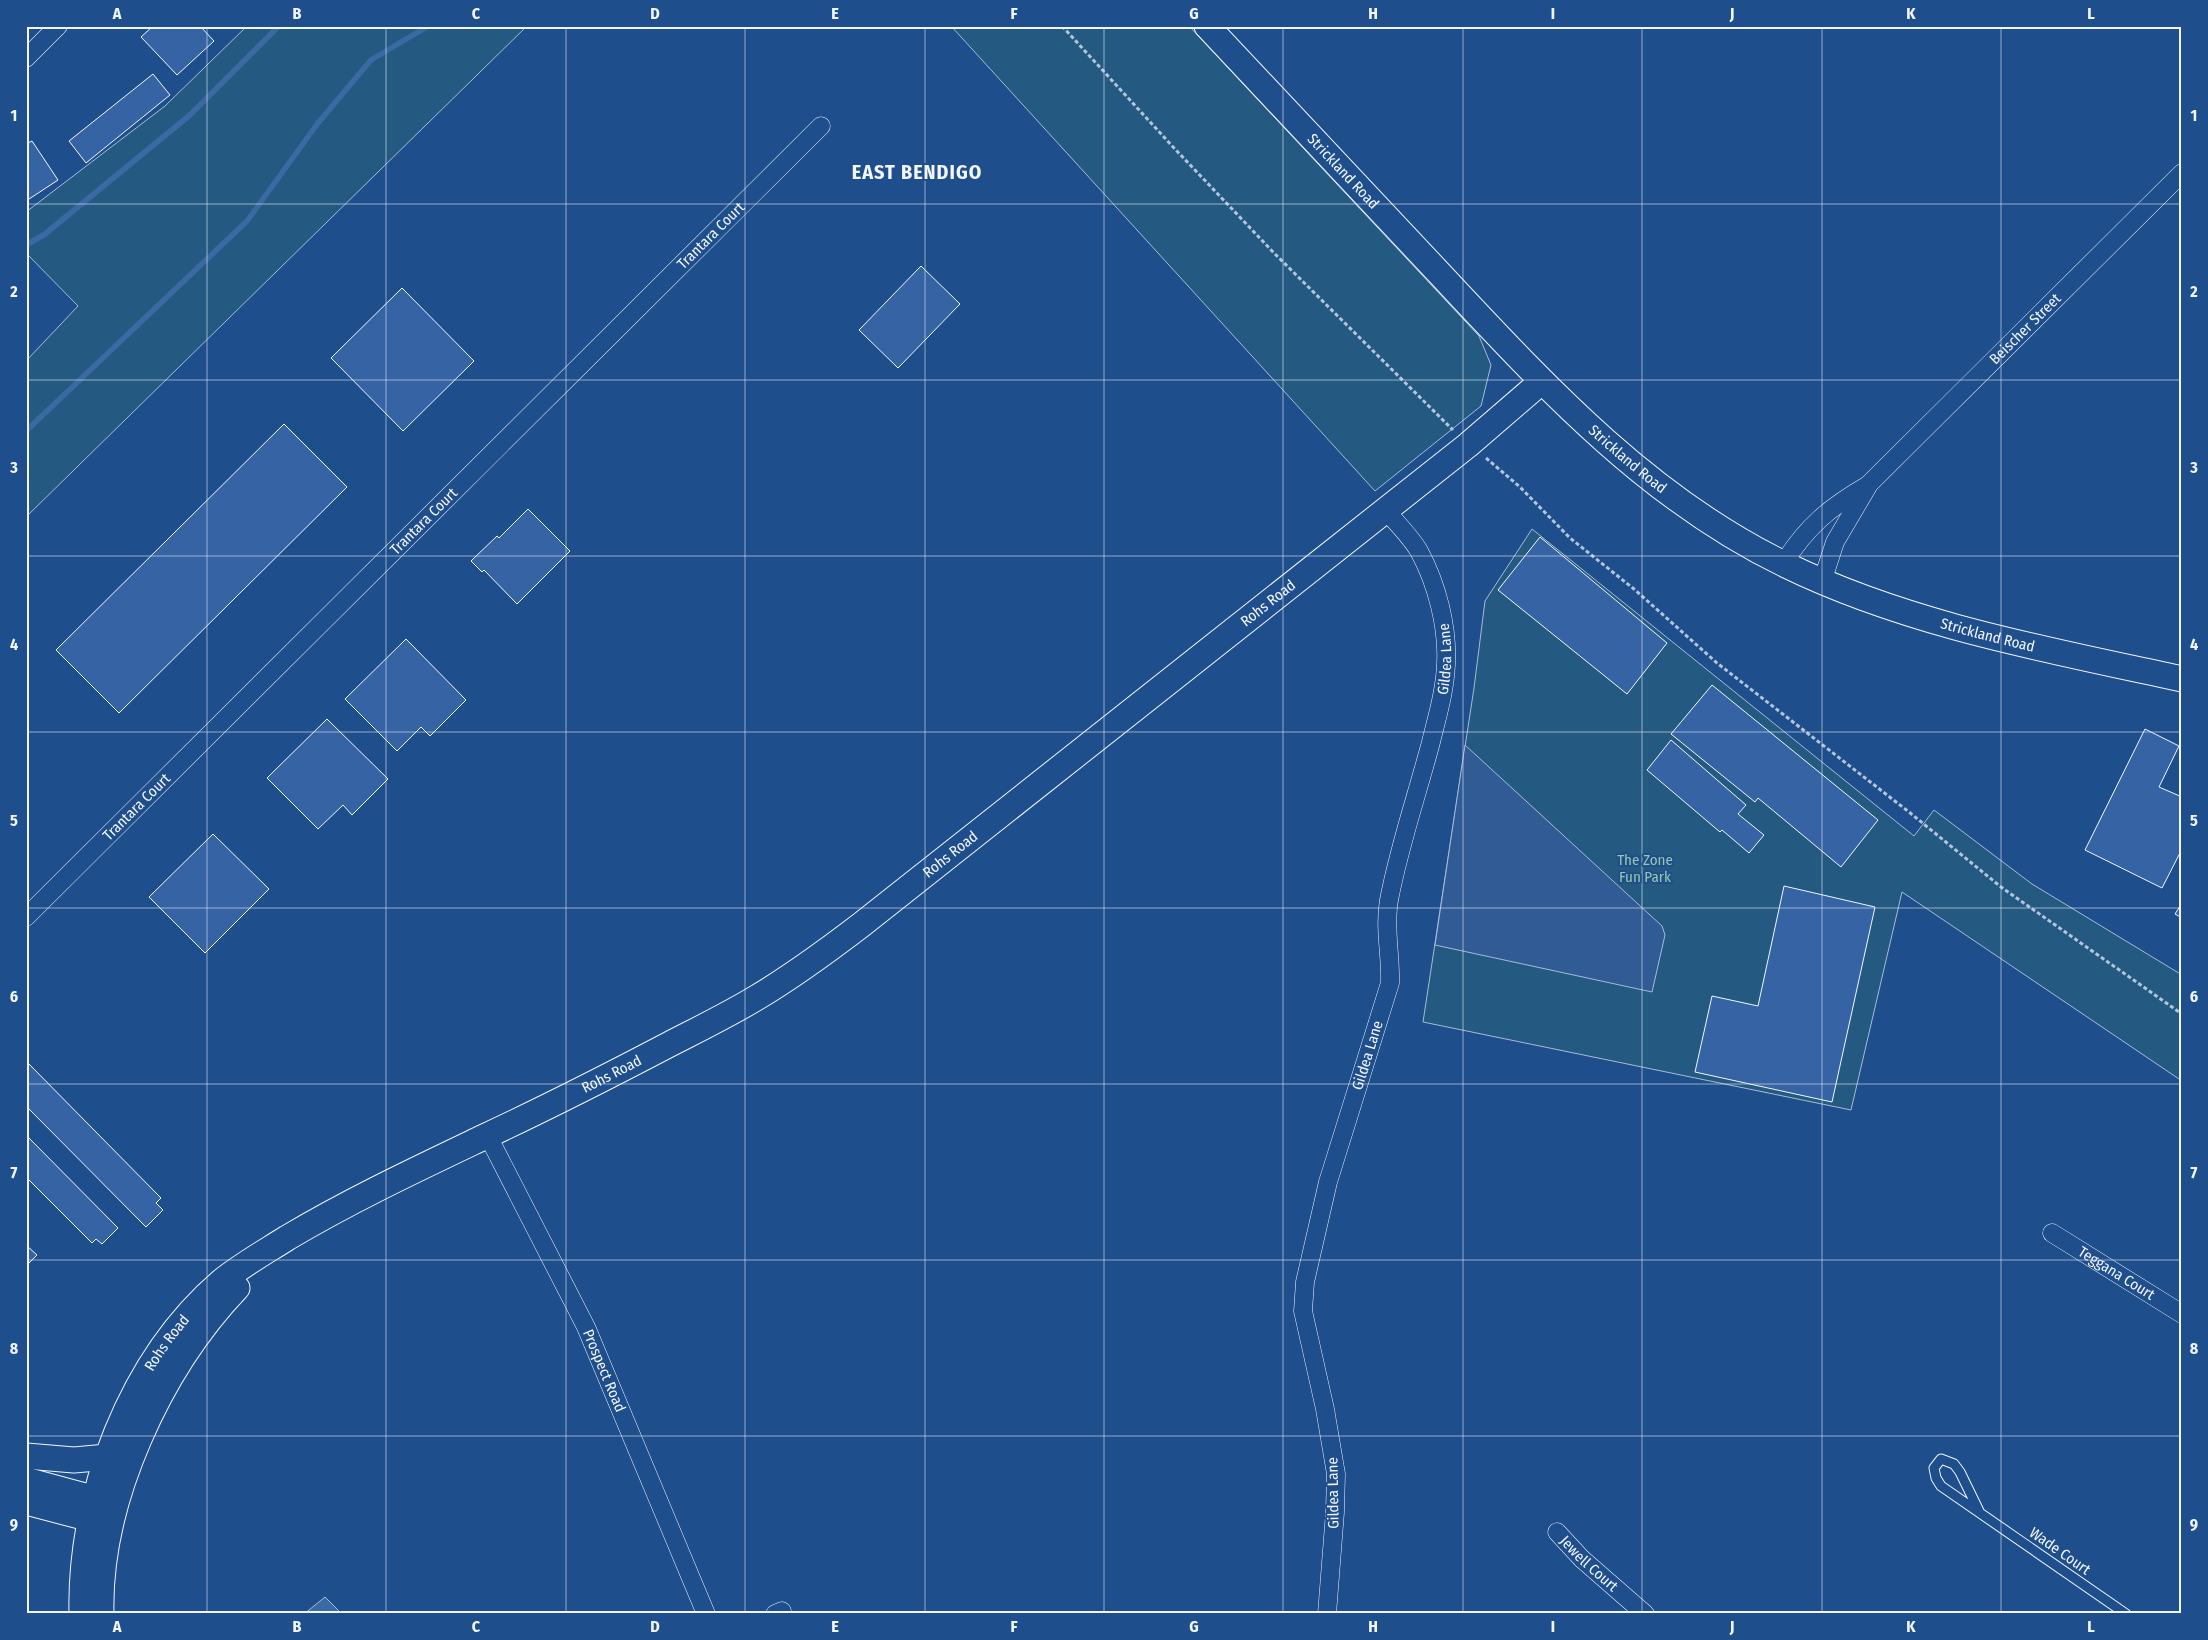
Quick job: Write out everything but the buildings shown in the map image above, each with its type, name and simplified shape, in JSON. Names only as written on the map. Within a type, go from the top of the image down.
[{"type":"main road","name":"Strickland Road","points":[[1207,26],[1540,382],[1601,439],[1646,476],[1713,523],[1783,564],[1822,582],[1900,609],[1969,630],[2182,679]]},
{"type":"main road","name":"Rohs Road","points":[[104,1512],[107,1457],[125,1415],[148,1372],[170,1339],[196,1307],[222,1282],[249,1261],[371,1191],[488,1136],[691,1033],[754,999],[802,969],[869,919],[1468,445],[1540,382]]},
{"type":"main road","name":"Rohs Road","points":[[104,1512],[128,1465],[161,1392],[186,1352],[232,1292],[254,1269],[298,1232]]},
{"type":"main road","points":[[26,1456],[74,1460],[107,1457]]},
{"type":"main road","points":[[26,1480],[104,1512]]},
{"type":"main road","points":[[26,1502],[104,1512]]},
{"type":"main road","points":[[82,1614],[86,1553],[104,1512]]},
{"type":"main road","points":[[100,1614],[105,1558],[104,1512]]},
{"type":"street","points":[[26,58],[58,26]]},
{"type":"street","name":"Trantara Court","points":[[26,917],[821,126]]},
{"type":"street","name":"Beischer Street","points":[[1783,564],[1808,529],[1840,502],[1868,485],[2182,173]]},
{"type":"street","name":"Beischer Street","points":[[1822,582],[1839,534],[1868,485]]},
{"type":"street","name":"Gildea Lane","points":[[1327,1614],[1336,1474],[1325,1409],[1303,1311],[1305,1282],[1328,1182],[1390,983],[1387,934],[1389,903],[1437,717],[1446,665],[1446,643],[1443,622],[1433,581],[1418,550],[1385,510]]},
{"type":"street","name":"Prospect Road","points":[[488,1136],[586,1327],[706,1614]]},
{"type":"street","name":"Teggana Court","points":[[2052,1234],[2182,1314]]},
{"type":"street","name":"Jewell Court","points":[[1557,1532],[1582,1559],[1645,1614]]},
{"type":"lane","name":"Wade Court","points":[[1979,1511],[1960,1472],[1954,1464],[1941,1460],[1934,1468],[1936,1478],[1942,1486],[2126,1614]]},
{"type":"path","points":[[1062,26],[1174,148],[1268,246],[1468,445],[1509,476],[1570,538],[1634,590],[1717,663],[1909,812],[2001,887],[2182,1014]]},
{"type":"green space","points":[[247,26],[527,26],[26,517],[26,361],[78,306],[26,253],[26,212],[165,106]]},
{"type":"green space","points":[[951,26],[1189,26],[1479,336],[1491,365],[1481,406],[1375,491]]},
{"type":"green space","name":"The Zone Fun Park","points":[[1532,529],[1914,836],[1934,810],[2032,884],[2182,975],[2182,1081],[1902,892],[1851,1110],[1423,1022],[1474,688],[1485,601]]},
{"type":"shaded area","points":[[1465,745],[1662,926],[1665,935],[1652,992],[1435,945]]},
{"type":"shaded area","points":[[325,1597],[342,1614],[304,1614]]},
{"type":"waterway","points":[[26,245],[45,234],[190,115],[279,26]]},
{"type":"waterway","points":[[26,431],[247,221],[318,123],[371,60],[428,26]]},
{"type":"district","name":"EAST BENDIGO","points":[[917,172]]}]
